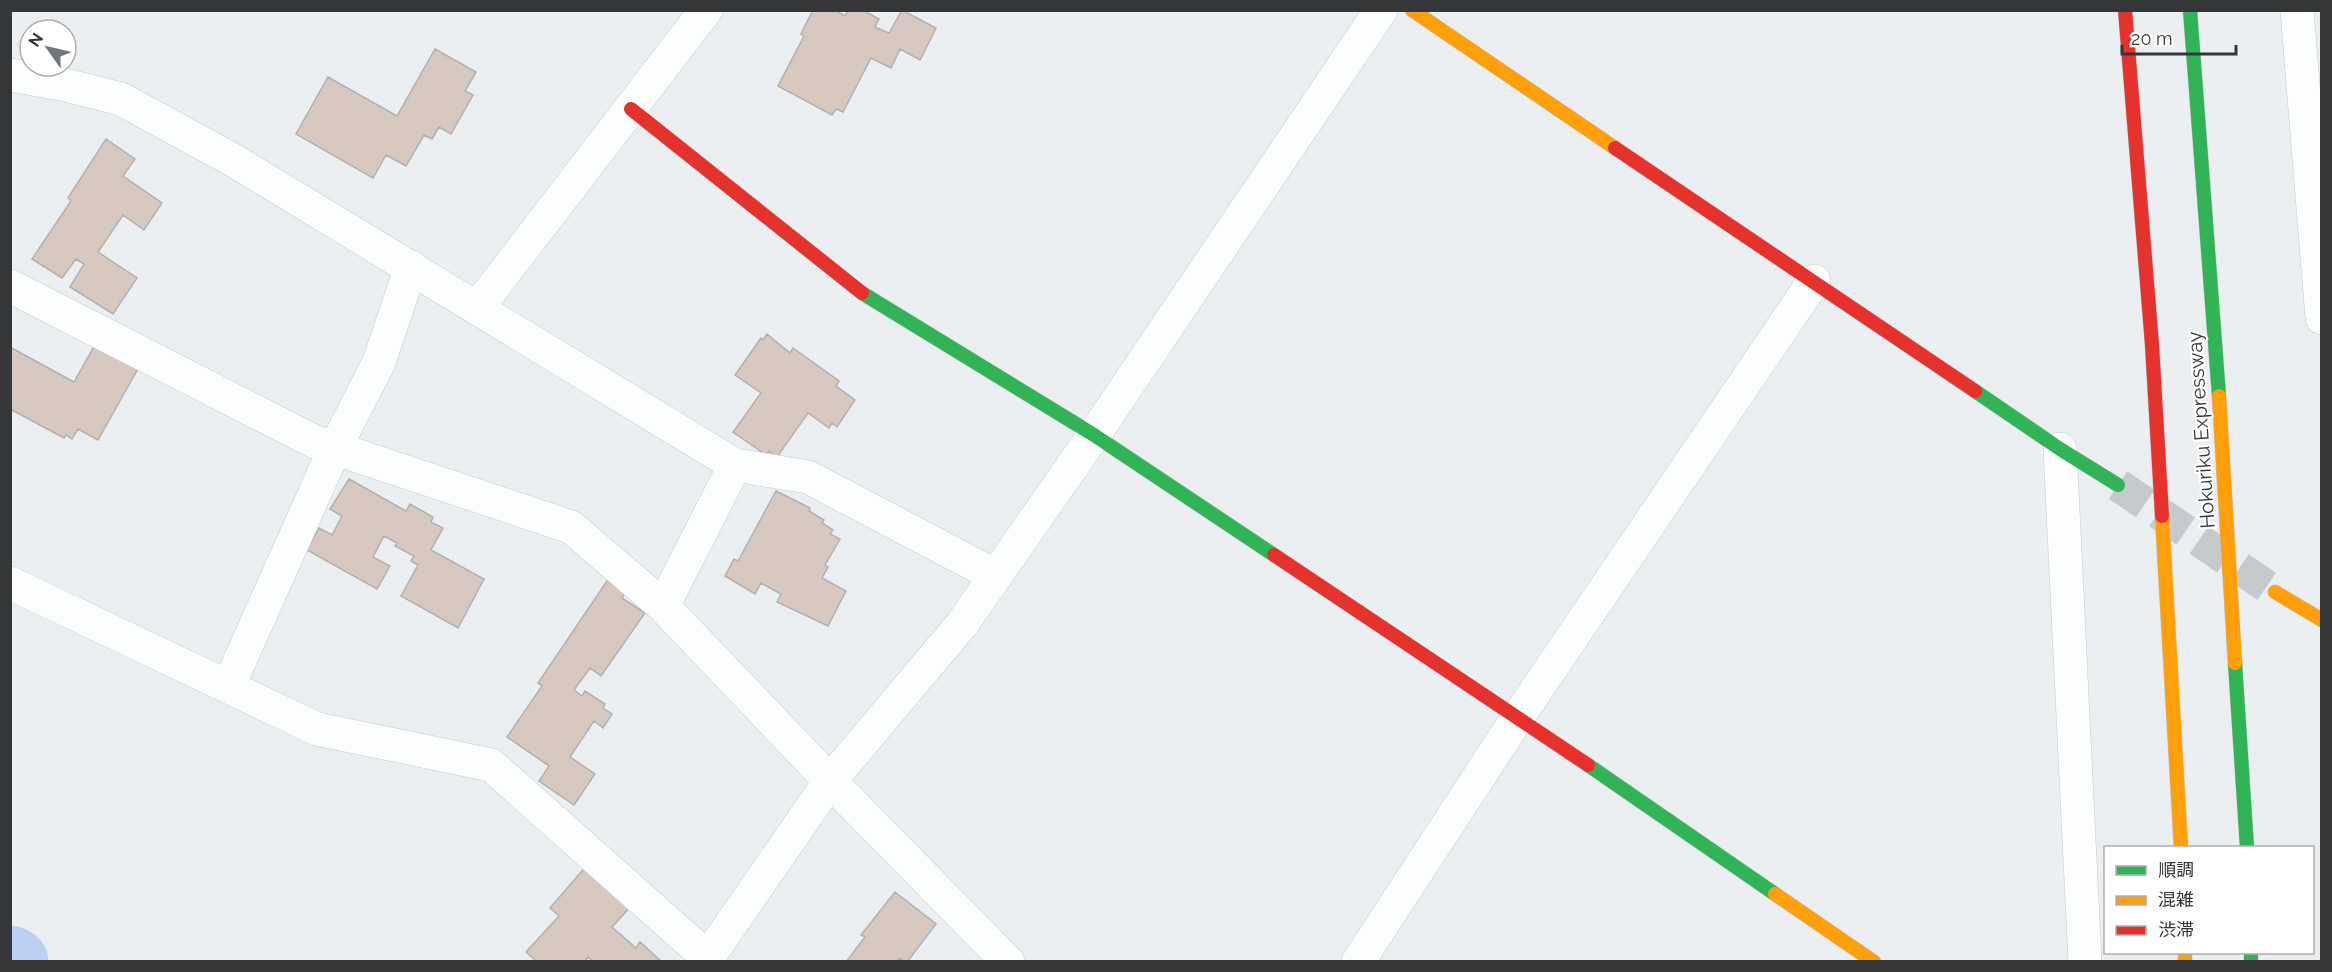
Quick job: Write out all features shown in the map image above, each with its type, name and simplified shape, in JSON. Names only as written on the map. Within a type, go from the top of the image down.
[{"type":"main road","points":[[1412,10],[2060,449],[2118,485]]},
{"type":"main road","points":[[2125,10],[2152,345],[2181,846]]},
{"type":"main road","name":"Hokuriku Expressway","points":[[2190,10],[2216,352],[2247,846]]},
{"type":"main road","points":[[631,109],[860,291],[1094,435],[1518,717],[1874,962]]},
{"type":"main road","points":[[2275,592],[2322,620]]},
{"type":"street","points":[[478,307],[706,10]]},
{"type":"street","points":[[10,583],[317,729],[491,765],[706,960],[830,781],[962,624],[1094,435],[1381,10]]},
{"type":"street","points":[[2297,10],[2318,219],[2322,318]]},
{"type":"street","points":[[10,75],[61,84],[121,99],[233,160],[735,465],[808,477],[996,576]]},
{"type":"street","points":[[228,687],[335,448],[379,362],[411,267]]},
{"type":"street","points":[[1358,962],[1518,717],[1814,281]]},
{"type":"street","points":[[10,286],[313,441],[571,526],[663,606],[830,781],[1008,962]]},
{"type":"street","points":[[2060,449],[2085,962]]},
{"type":"street","points":[[663,606],[735,465]]},
{"type":"building","points":[[813,10],[835,10],[845,16],[848,10],[863,10],[879,19],[875,27],[889,33],[902,10],[936,28],[920,60],[900,49],[891,68],[871,58],[843,112],[836,109],[832,115],[778,86],[804,36],[801,34]]},
{"type":"building","points":[[435,49],[476,72],[465,91],[473,95],[451,134],[439,127],[432,139],[424,135],[406,166],[386,155],[373,178],[296,134],[328,77],[397,116]]},
{"type":"building","points":[[106,139],[135,159],[123,176],[162,203],[144,230],[123,215],[98,252],[137,278],[113,314],[70,287],[84,264],[76,259],[62,278],[32,259],[71,201],[68,198]]},
{"type":"building","points":[[767,334],[790,353],[793,348],[839,381],[836,386],[855,400],[837,427],[832,423],[829,428],[808,413],[777,457],[769,451],[766,455],[733,432],[761,393],[735,375],[761,338],[763,340]]},
{"type":"building","points":[[97,341],[140,365],[98,440],[78,429],[72,439],[66,435],[64,438],[10,409],[10,347],[74,382]]},
{"type":"building","points":[[349,479],[406,511],[410,504],[433,517],[431,522],[443,528],[431,550],[484,579],[458,628],[401,596],[418,565],[411,561],[414,556],[395,546],[397,543],[384,536],[373,557],[390,566],[377,589],[307,550],[319,528],[332,535],[342,516],[330,509]]},
{"type":"building","points":[[776,491],[810,508],[809,511],[824,520],[822,523],[833,530],[830,534],[840,539],[825,565],[828,567],[822,578],[846,591],[828,626],[777,602],[781,594],[761,583],[755,594],[725,576],[734,559],[738,561]]},
{"type":"building","points":[[607,581],[625,593],[622,598],[645,613],[601,676],[590,668],[574,690],[582,696],[585,691],[605,704],[603,708],[612,714],[603,728],[594,721],[570,757],[595,774],[574,805],[539,781],[549,766],[507,737],[542,686],[538,683]]},
{"type":"building","points":[[588,864],[633,904],[612,927],[636,948],[640,942],[662,962],[594,962],[588,957],[584,962],[537,962],[526,952],[559,916],[550,908]]},
{"type":"building","points":[[895,892],[936,924],[907,962],[899,958],[897,962],[846,962],[865,937],[861,935]]},
{"type":"waterway","points":[[10,960],[14,962]]},
{"type":"tunnel","points":[[2118,485],[2275,592]]},
{"type":"traffic: fast","points":[[2190,10],[2219,396]]},
{"type":"traffic: fast","points":[[862,293],[1094,435],[1274,555]]},
{"type":"traffic: fast","points":[[1975,391],[2118,485]]},
{"type":"traffic: fast","points":[[2235,663],[2247,846]]},
{"type":"traffic: fast","points":[[1588,765],[1775,894]]},
{"type":"traffic: fast","points":[[2251,954],[2251,962]]},
{"type":"traffic: slow","points":[[1412,10],[1615,148]]},
{"type":"traffic: slow","points":[[2219,396],[2235,663]]},
{"type":"traffic: slow","points":[[2162,516],[2181,846]]},
{"type":"traffic: slow","points":[[2275,592],[2322,620]]},
{"type":"traffic: slow","points":[[1775,894],[1874,962]]},
{"type":"traffic: slow","points":[[2185,954],[2185,962]]},
{"type":"traffic: jam","points":[[2125,10],[2152,345],[2162,516]]},
{"type":"traffic: jam","points":[[631,109],[862,293]]},
{"type":"traffic: jam","points":[[1615,148],[1975,391]]},
{"type":"traffic: jam","points":[[1274,555],[1588,765]]}]
